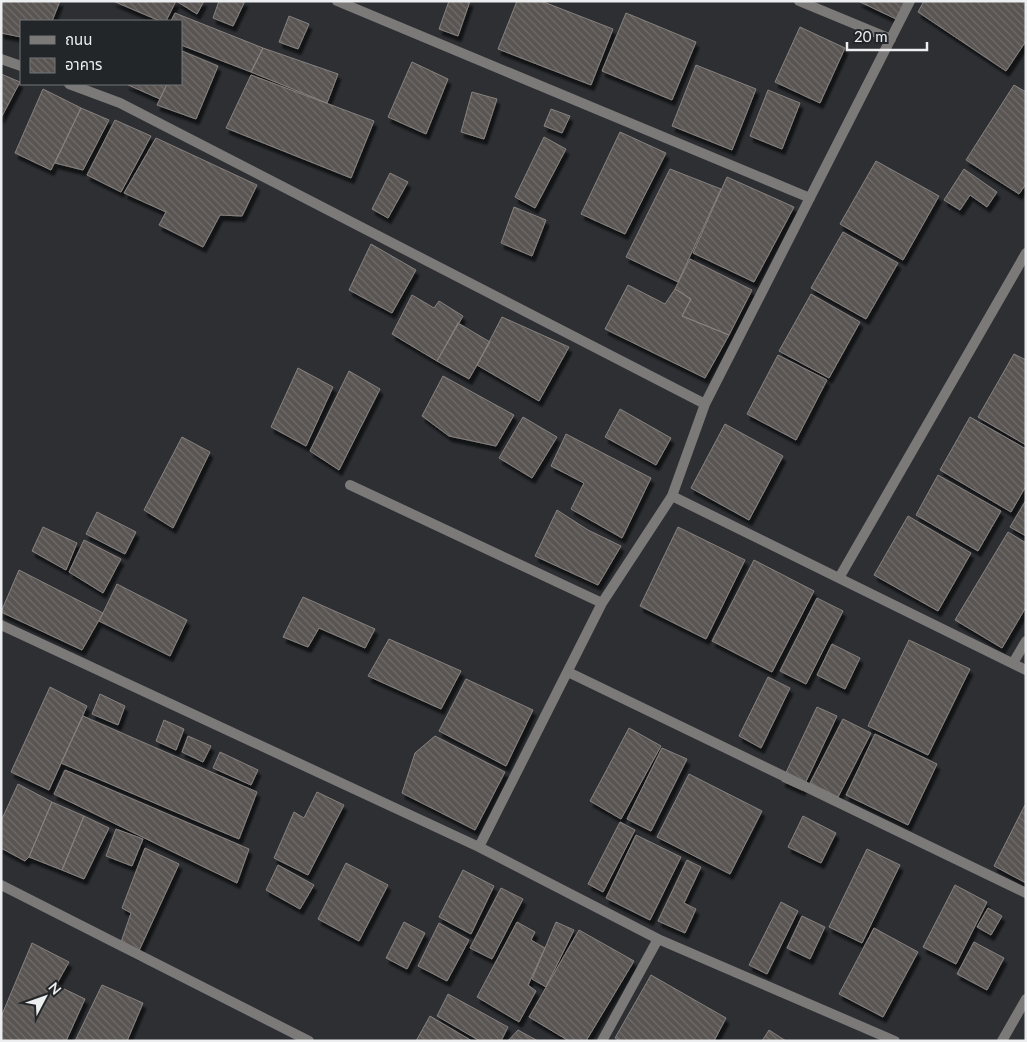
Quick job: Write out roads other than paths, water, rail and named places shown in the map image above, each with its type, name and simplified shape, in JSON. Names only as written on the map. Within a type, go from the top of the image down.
[{"type":"street","points":[[337,1],[810,198]]},
{"type":"street","points":[[799,1],[891,39]]},
{"type":"street","points":[[479,847],[602,603],[672,496],[705,404],[910,1]]},
{"type":"street","points":[[1,59],[20,66]]},
{"type":"street","points":[[72,85],[120,102],[705,404]]},
{"type":"street","points":[[839,578],[1026,253]]},
{"type":"street","points":[[350,485],[602,603]]},
{"type":"street","points":[[672,496],[1026,670]]},
{"type":"street","points":[[1,625],[479,847],[658,939],[895,1041]]},
{"type":"street","points":[[1013,664],[1026,641]]},
{"type":"street","points":[[568,672],[1026,893]]},
{"type":"street","points":[[1,885],[308,1041]]},
{"type":"street","points":[[602,1041],[658,939]]},
{"type":"street","points":[[1002,1041],[1026,999]]}]
